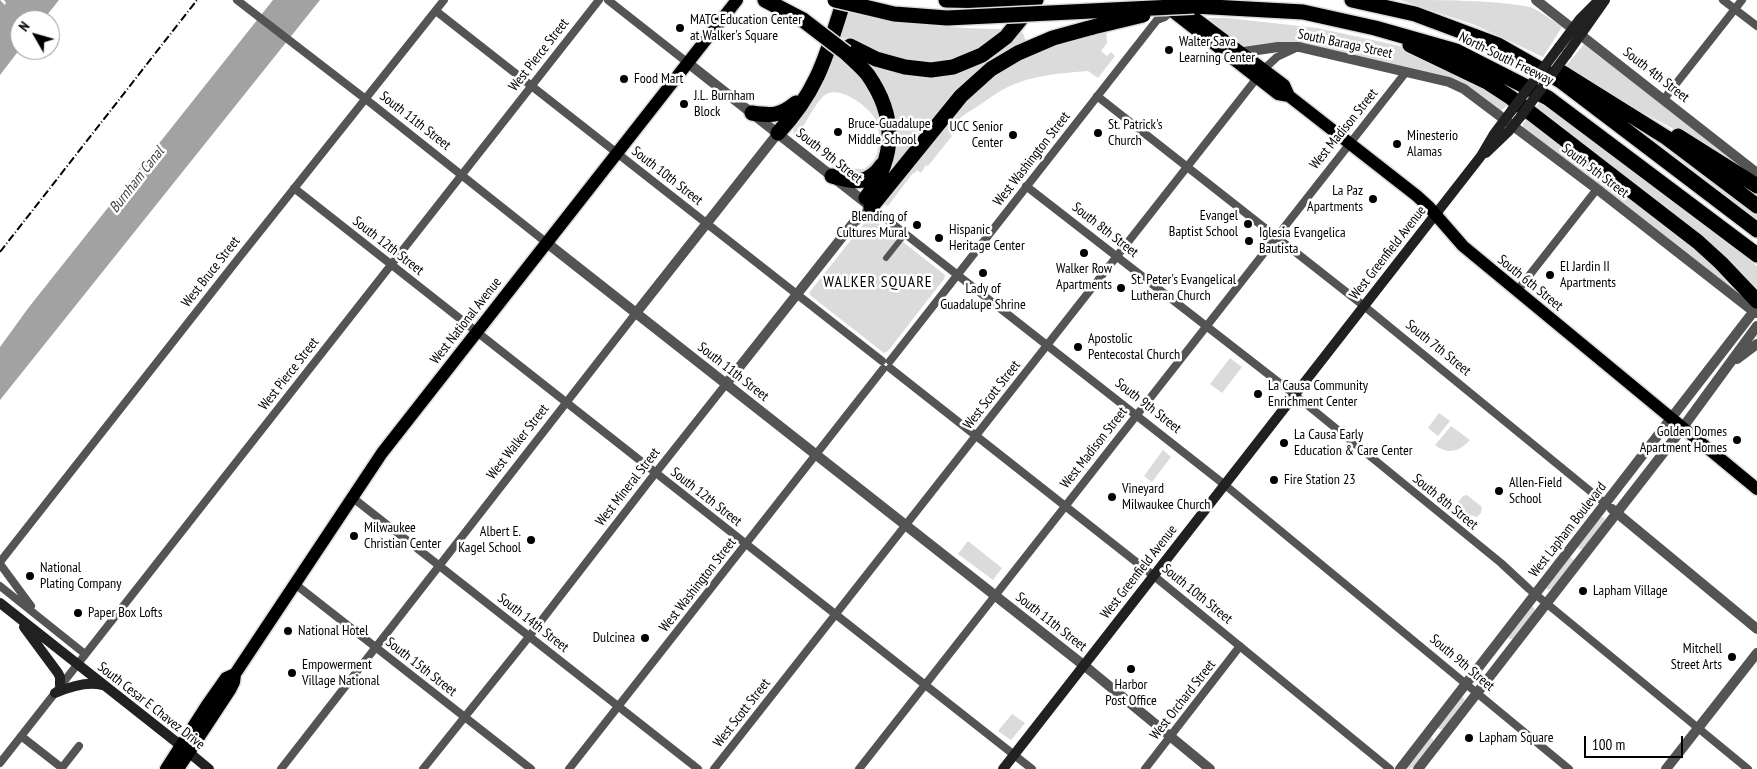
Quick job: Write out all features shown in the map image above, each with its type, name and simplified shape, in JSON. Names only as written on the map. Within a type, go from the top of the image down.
[{"type":"highway","points":[[765,0],[803,20],[848,49],[905,67],[931,70],[953,67],[982,55],[1006,37],[1036,0]]},
{"type":"highway","points":[[778,133],[807,84],[835,0]]},
{"type":"highway","name":"North-South Freeway","points":[[835,0],[894,14],[947,18],[1173,3],[1302,12],[1375,28],[1456,50],[1548,98],[1757,255]]},
{"type":"highway","points":[[778,133],[802,107],[815,84],[844,0]]},
{"type":"highway","points":[[946,0],[1021,0]]},
{"type":"highway","name":"North-South Freeway","points":[[1352,0],[1416,14],[1498,46],[1560,81],[1757,230]]},
{"type":"highway","points":[[867,204],[961,96],[991,69],[1018,53],[1053,38],[1173,3]]},
{"type":"highway","points":[[1416,14],[1518,46],[1667,138],[1757,206]]},
{"type":"highway","points":[[1375,28],[1487,82],[1510,97],[1698,242],[1721,263],[1756,308]]},
{"type":"highway","points":[[848,49],[881,96],[888,119],[889,141],[886,160],[867,204]]},
{"type":"highway","points":[[1577,81],[1645,115],[1757,186]]},
{"type":"highway","points":[[752,112],[775,115],[786,111],[796,103]]},
{"type":"highway","points":[[832,176],[859,181],[876,173],[886,160]]},
{"type":"main road","name":"West National Avenue","points":[[166,769],[185,749],[212,708],[226,678],[234,674],[394,437],[738,0]]},
{"type":"main road","name":"West Greenfield Avenue","points":[[1003,769],[1481,156],[1491,138],[1509,123],[1517,113],[1599,0]]},
{"type":"main road","name":"West Greenfield Avenue","points":[[1578,31],[1605,0]]},
{"type":"main road","name":"South 6th Street","points":[[1173,3],[1219,48],[1261,73]]},
{"type":"main road","name":"South 6th Street","points":[[1173,3],[1242,52],[1278,94],[1288,96],[1418,196],[1463,246],[1757,489]]},
{"type":"main road","points":[[0,603],[18,618],[58,673],[60,677],[58,689],[94,683],[104,686]]},
{"type":"main road","name":"South Cesar E Chavez Drive","points":[[18,618],[208,769]]},
{"type":"main road","name":"West National Avenue","points":[[178,769],[185,749]]},
{"type":"street","name":"South 11th Street","points":[[237,0],[1084,665],[1210,769]]},
{"type":"street","name":"West Bruce Street","points":[[0,563],[444,0]]},
{"type":"street","name":"West Pierce Street","points":[[0,763],[598,0]]},
{"type":"street","name":"South 9th Street","points":[[608,0],[1137,414],[1570,769]]},
{"type":"street","name":"South 4th Street","points":[[1536,0],[1578,31],[1757,174]]},
{"type":"street","points":[[1723,0],[1757,26]]},
{"type":"street","points":[[1664,99],[1742,0]]},
{"type":"street","name":"West Washington Street","points":[[569,769],[1157,20],[1158,11],[1173,3]]},
{"type":"street","name":"South 10th Street","points":[[436,11],[1065,505],[1390,769]]},
{"type":"street","name":"South Baraga Street","points":[[1219,48],[1229,52],[1278,47],[1299,48],[1406,72]]},
{"type":"street","name":"West Scott Street","points":[[714,769],[1261,73],[1277,57],[1299,48]]},
{"type":"street","name":"South 5th Street","points":[[1406,72],[1449,82],[1464,88],[1756,308]]},
{"type":"street","name":"West Madison Street","points":[[859,769],[1406,72]]},
{"type":"street","name":"South 7th Street","points":[[1097,96],[1364,306],[1757,628]]},
{"type":"street","name":"West Walker Street","points":[[281,769],[778,133]]},
{"type":"street","name":"South 8th Street","points":[[1026,186],[1295,395],[1501,563],[1748,769]]},
{"type":"street","name":"South 12th Street","points":[[294,188],[1032,769]]},
{"type":"street","points":[[1516,291],[1597,189]]},
{"type":"street","name":"West Mineral Street","points":[[423,769],[530,636],[854,222],[858,209],[867,204]]},
{"type":"street","points":[[886,258],[905,234]]},
{"type":"street","name":"West Lapham Boulevard","points":[[1400,769],[1756,308]]},
{"type":"street","name":"West Lapham Boulevard","points":[[1418,769],[1683,427],[1757,326]]},
{"type":"street","points":[[1728,366],[1757,344]]},
{"type":"street","name":"South 14th Street","points":[[353,498],[698,769]]},
{"type":"street","points":[[0,563],[38,616]]},
{"type":"street","name":"South 15th Street","points":[[295,584],[531,769]]},
{"type":"street","points":[[0,586],[85,654]]},
{"type":"street","name":"West Orchard Street","points":[[1145,769],[1240,646]]},
{"type":"street","points":[[1666,769],[1757,653]]},
{"type":"street","points":[[22,736],[61,768],[79,746]]},
{"type":"shaded area","points":[[1400,0],[1466,1],[1530,7],[1562,27],[1543,57],[1475,25]]},
{"type":"shaded area","points":[[843,11],[924,24],[1006,29],[980,51],[933,66],[859,48],[836,34]]},
{"type":"shaded area","points":[[1206,18],[1228,18],[1317,28],[1396,45],[1419,52],[1509,103],[1501,111],[1480,96],[1331,50],[1244,47]]},
{"type":"shaded area","points":[[1019,28],[1026,28],[1022,31],[1028,46],[1008,57],[880,188],[893,137],[850,52],[936,73]]},
{"type":"shaded area","points":[[1106,29],[1107,43],[1101,51],[1107,56],[1111,52],[1115,56],[1098,78],[1088,71],[1058,74],[1037,77],[1000,91],[957,121],[949,131],[952,136],[928,166],[926,165],[921,173],[917,170],[913,173],[888,206],[882,203],[948,116],[990,76],[1031,53]]},
{"type":"shaded area","points":[[1584,44],[1729,155],[1756,179],[1672,128],[1563,70]]},
{"type":"shaded area","points":[[831,47],[858,71],[880,106],[884,152],[866,176],[845,173],[837,168],[864,169],[874,160],[877,154],[878,126],[874,117],[859,102],[845,94],[831,93],[825,95],[796,136],[793,134],[795,122]]},
{"type":"shaded area","points":[[1539,103],[1590,137],[1757,266],[1757,288],[1752,286],[1535,109]]},
{"type":"shaded area","points":[[1614,109],[1757,213],[1757,219]]},
{"type":"shaded area","points":[[1528,118],[1691,243],[1739,292],[1738,294],[1523,128],[1523,124]]},
{"type":"shaded area","points":[[870,216],[945,275],[944,279],[888,351],[884,353],[809,293]]},
{"type":"shaded area","points":[[1230,358],[1242,367],[1222,393],[1210,384]]},
{"type":"shaded area","points":[[1439,413],[1450,421],[1438,436],[1428,428]]},
{"type":"shaded area","points":[[1451,426],[1470,440],[1462,447],[1449,451],[1435,445]]},
{"type":"shaded area","points":[[1163,450],[1171,457],[1152,482],[1144,476]]},
{"type":"shaded area","points":[[1467,495],[1482,507],[1481,513],[1477,517],[1468,514],[1456,505],[1463,496]]},
{"type":"shaded area","points":[[1602,517],[1605,518],[1604,521],[1583,549],[1579,549],[1578,547]]},
{"type":"shaded area","points":[[968,541],[1002,568],[993,580],[958,554]]},
{"type":"shaded area","points":[[1570,557],[1574,560],[1553,588],[1549,590],[1546,588],[1548,585]]},
{"type":"shaded area","points":[[1532,606],[1535,609],[1533,613],[1513,639],[1509,639],[1508,636]]},
{"type":"shaded area","points":[[1462,697],[1465,699],[1463,702],[1443,729],[1439,729],[1437,726]]},
{"type":"shaded area","points":[[1012,714],[1025,723],[1011,740],[998,731]]},
{"type":"shaded area","points":[[1431,737],[1433,742],[1414,767],[1406,768]]},
{"type":"water","points":[[0,0],[5,5],[4,0],[59,0],[51,10],[10,10],[10,60],[12,60],[0,75]]},
{"type":"water","name":"Burnham Canal","points":[[273,0],[320,0],[0,400],[0,347],[29,307]]},
{"type":"railway","points":[[0,252],[197,0]]},
{"type":"place","name":"MATC Education Center at Walker's Square","points":[[680,28]]},
{"type":"place","name":"Walter Sava Learning Center","points":[[1169,50]]},
{"type":"place","name":"Food Mart","points":[[624,79]]},
{"type":"place","name":"J.L. Burnham Block","points":[[684,104]]},
{"type":"place","name":"Bruce-Guadalupe Middle School","points":[[838,132]]},
{"type":"place","name":"St. Patrick's Church","points":[[1098,133]]},
{"type":"place","name":"UCC Senior Center","points":[[1013,135]]},
{"type":"place","name":"Minesterio Alamas","points":[[1397,144]]},
{"type":"place","name":"La Paz Apartments","points":[[1373,199]]},
{"type":"place","name":"Evangel Baptist School","points":[[1248,224]]},
{"type":"place","name":"Blending of Cultures Mural","points":[[917,225]]},
{"type":"place","name":"Hispanic Heritage Center","points":[[939,238]]},
{"type":"place","name":"Iglesia Evangelica Bautista","points":[[1249,241]]},
{"type":"place","name":"Walker Row Apartments","points":[[1084,253]]},
{"type":"place","name":"Lady of Guadalupe Shrine","points":[[983,273]]},
{"type":"place","name":"El Jardin II Apartments","points":[[1550,275]]},
{"type":"place","name":"St. Peter's Evangelical Lutheran Church","points":[[1121,288]]},
{"type":"place","name":"Apostolic Pentecostal Church","points":[[1078,347]]},
{"type":"place","name":"La Causa Community Enrichment Center","points":[[1258,394]]},
{"type":"place","name":"Golden Domes Apartment Homes","points":[[1737,440]]},
{"type":"place","name":"La Causa Early Education & Care Center","points":[[1284,443]]},
{"type":"place","name":"Fire Station 23","points":[[1274,480]]},
{"type":"place","name":"Allen-Field School","points":[[1499,491]]},
{"type":"place","name":"Vineyard Milwaukee Church","points":[[1112,497]]},
{"type":"place","name":"Milwaukee Christian Center","points":[[354,536]]},
{"type":"place","name":"Albert E. Kagel School","points":[[531,540]]},
{"type":"place","name":"National Plating Company","points":[[30,576]]},
{"type":"place","name":"Lapham Village","points":[[1583,591]]},
{"type":"place","name":"Paper Box Lofts","points":[[78,613]]},
{"type":"place","name":"National Hotel","points":[[288,631]]},
{"type":"place","name":"Dulcinea","points":[[645,638]]},
{"type":"place","name":"Mitchell Street Arts","points":[[1732,657]]},
{"type":"place","name":"Harbor Post Office","points":[[1131,669]]},
{"type":"place","name":"Empowerment Village National","points":[[292,673]]},
{"type":"place","name":"Lapham Square","points":[[1469,738]]},
{"type":"district","name":"WALKER SQUARE","points":[[878,282]]}]
